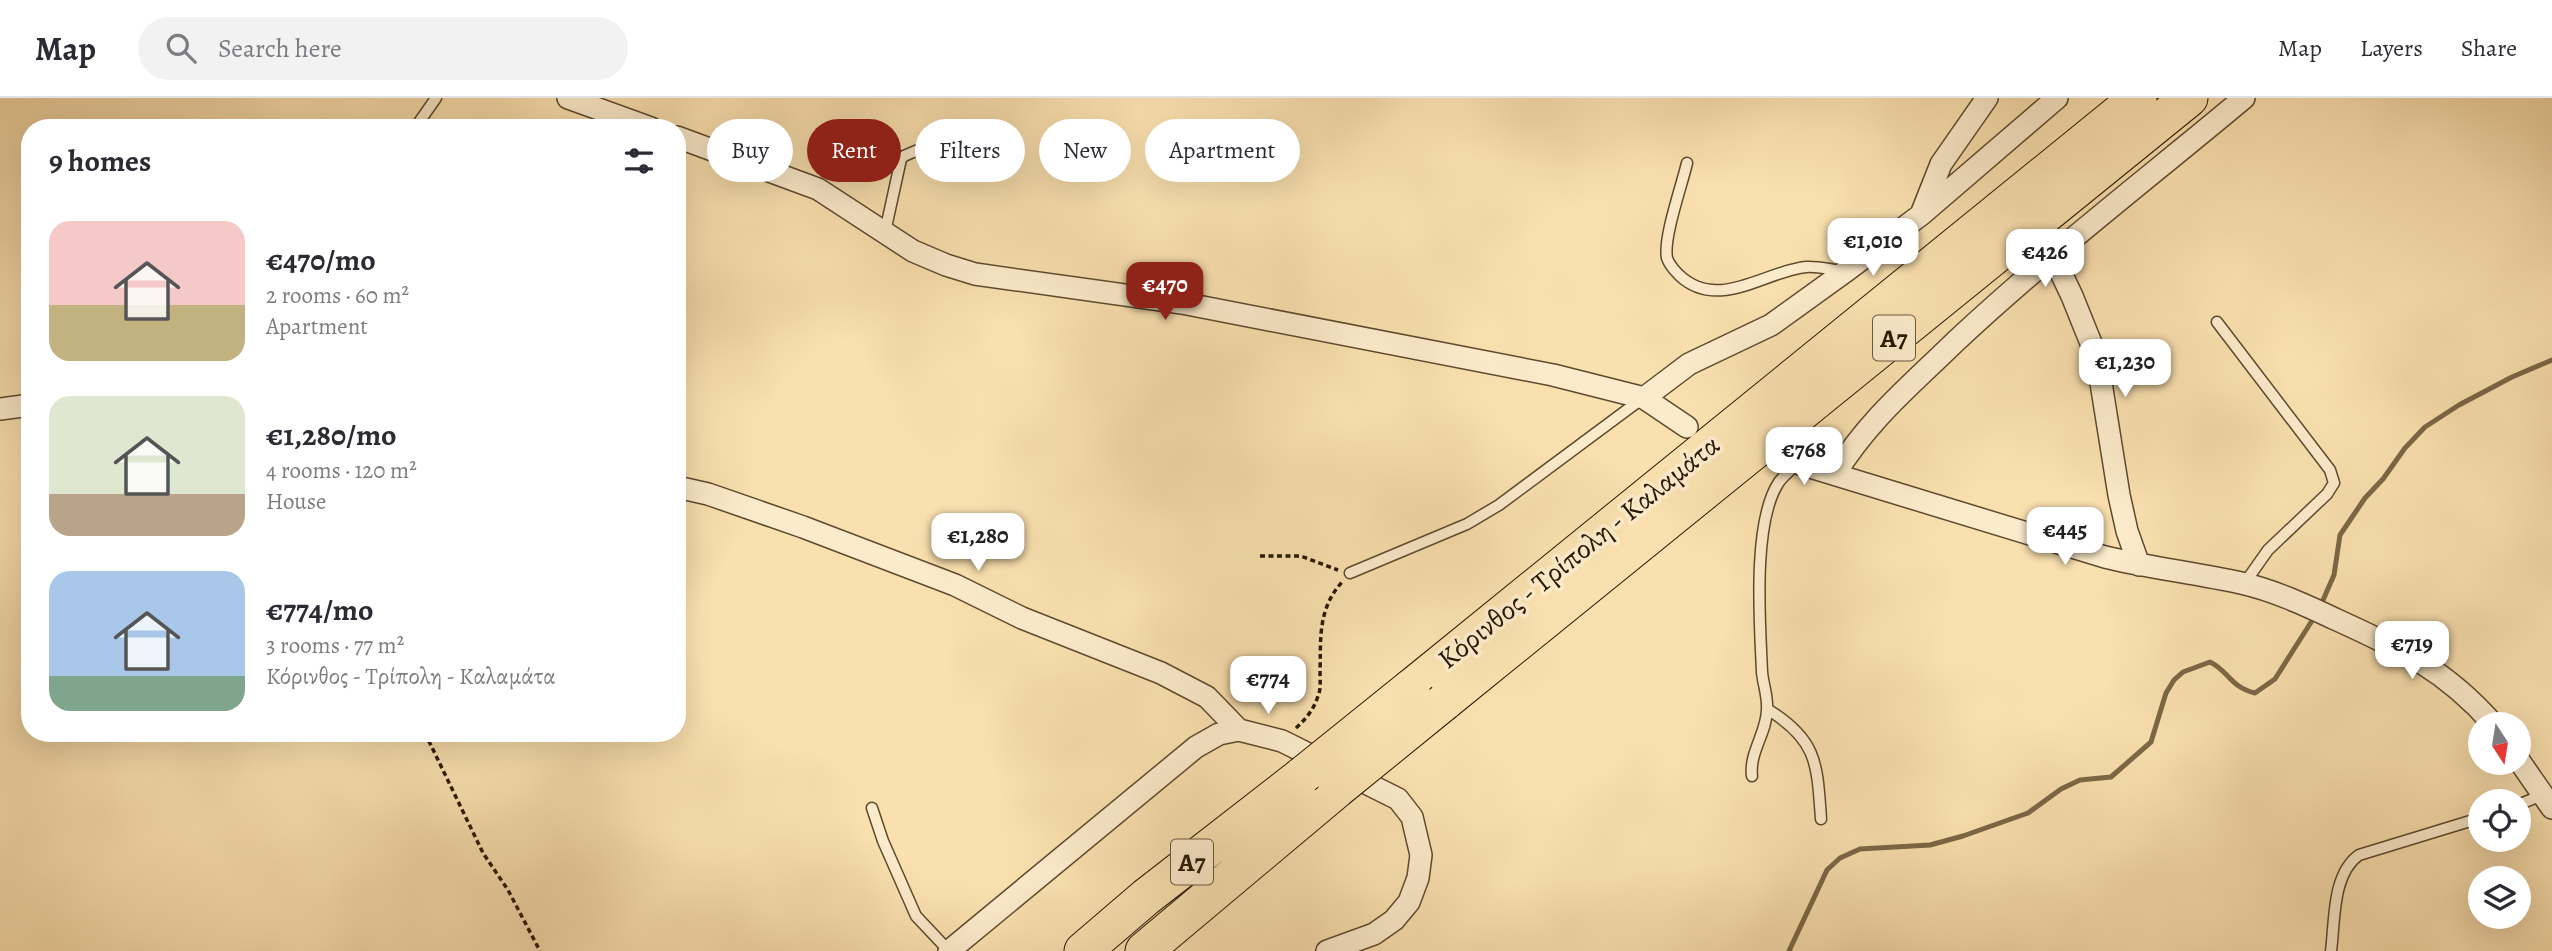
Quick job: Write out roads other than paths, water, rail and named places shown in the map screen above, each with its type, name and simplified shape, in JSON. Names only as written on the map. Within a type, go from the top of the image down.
[{"type":"highway","name":"Κόρινθος - Τρίπολη - Καλαμάτα","points":[[1083,951],[1146,897],[1303,775],[2138,98]]},
{"type":"highway","name":"Κόρινθος - Τρίπολη - Καλαμάτα","points":[[1144,951],[1444,702],[2189,98]]},
{"type":"street","points":[[568,98],[613,119]]},
{"type":"street","points":[[1922,214],[1941,164],[1987,98]]},
{"type":"street","points":[[1644,398],[1689,364],[1771,325],[1846,271],[1922,214],[2057,98]]},
{"type":"street","points":[[1835,474],[1874,419],[1899,393],[2052,254],[2244,98]]},
{"type":"street","points":[[686,140],[818,189],[913,251],[975,274],[1182,303],[1553,375],[1644,398],[1687,427]]},
{"type":"street","points":[[2052,254],[2073,296],[2097,358],[2119,495],[2127,531],[2139,565]]},
{"type":"street","points":[[0,409],[21,406]]},
{"type":"street","points":[[1791,461],[2021,533],[2139,565],[2244,584],[2312,608],[2412,656],[2455,688],[2480,712]]},
{"type":"street","points":[[686,489],[803,527],[955,585],[1022,618],[1161,673],[1207,697],[1239,730]]},
{"type":"street","points":[[949,951],[1196,747],[1219,734],[1239,730],[1282,741],[1398,799],[1412,817],[1421,855],[1418,878],[1409,902],[1394,920],[1374,934],[1327,951]]},
{"type":"street","points":[[2529,775],[2547,802]]},
{"type":"lane","points":[[421,119],[436,98]]},
{"type":"lane","points":[[885,232],[901,159],[915,151]]},
{"type":"lane","points":[[1687,163],[1672,222],[1667,258],[1673,270],[1685,280],[1705,289],[1729,290],[1809,267],[1846,271]]},
{"type":"lane","points":[[2217,322],[2330,470],[2334,483],[2327,494],[2268,550],[2244,584]]},
{"type":"lane","points":[[1350,573],[1467,524],[1644,398]]},
{"type":"lane","points":[[1752,776],[1750,763],[1760,740],[1768,709],[1763,675],[1761,535],[1770,500],[1791,461]]},
{"type":"lane","points":[[1768,709],[1796,728],[1811,751],[1821,819]]},
{"type":"lane","points":[[872,808],[883,841],[916,916],[949,951]]},
{"type":"lane","points":[[2330,951],[2340,881],[2350,862],[2359,855],[2468,822]]},
{"type":"waterway","points":[[2320,607],[2334,575],[2340,535],[2365,498],[2383,479],[2405,448],[2425,427],[2459,405],[2512,377],[2552,360]]},
{"type":"waterway","points":[[1789,951],[1827,870],[1840,858],[1860,849],[1930,845],[1963,836],[2028,813],[2061,789],[2080,780],[2111,777],[2151,742],[2166,693],[2183,672],[2210,662],[2240,687],[2255,693],[2275,679],[2315,616]]}]
